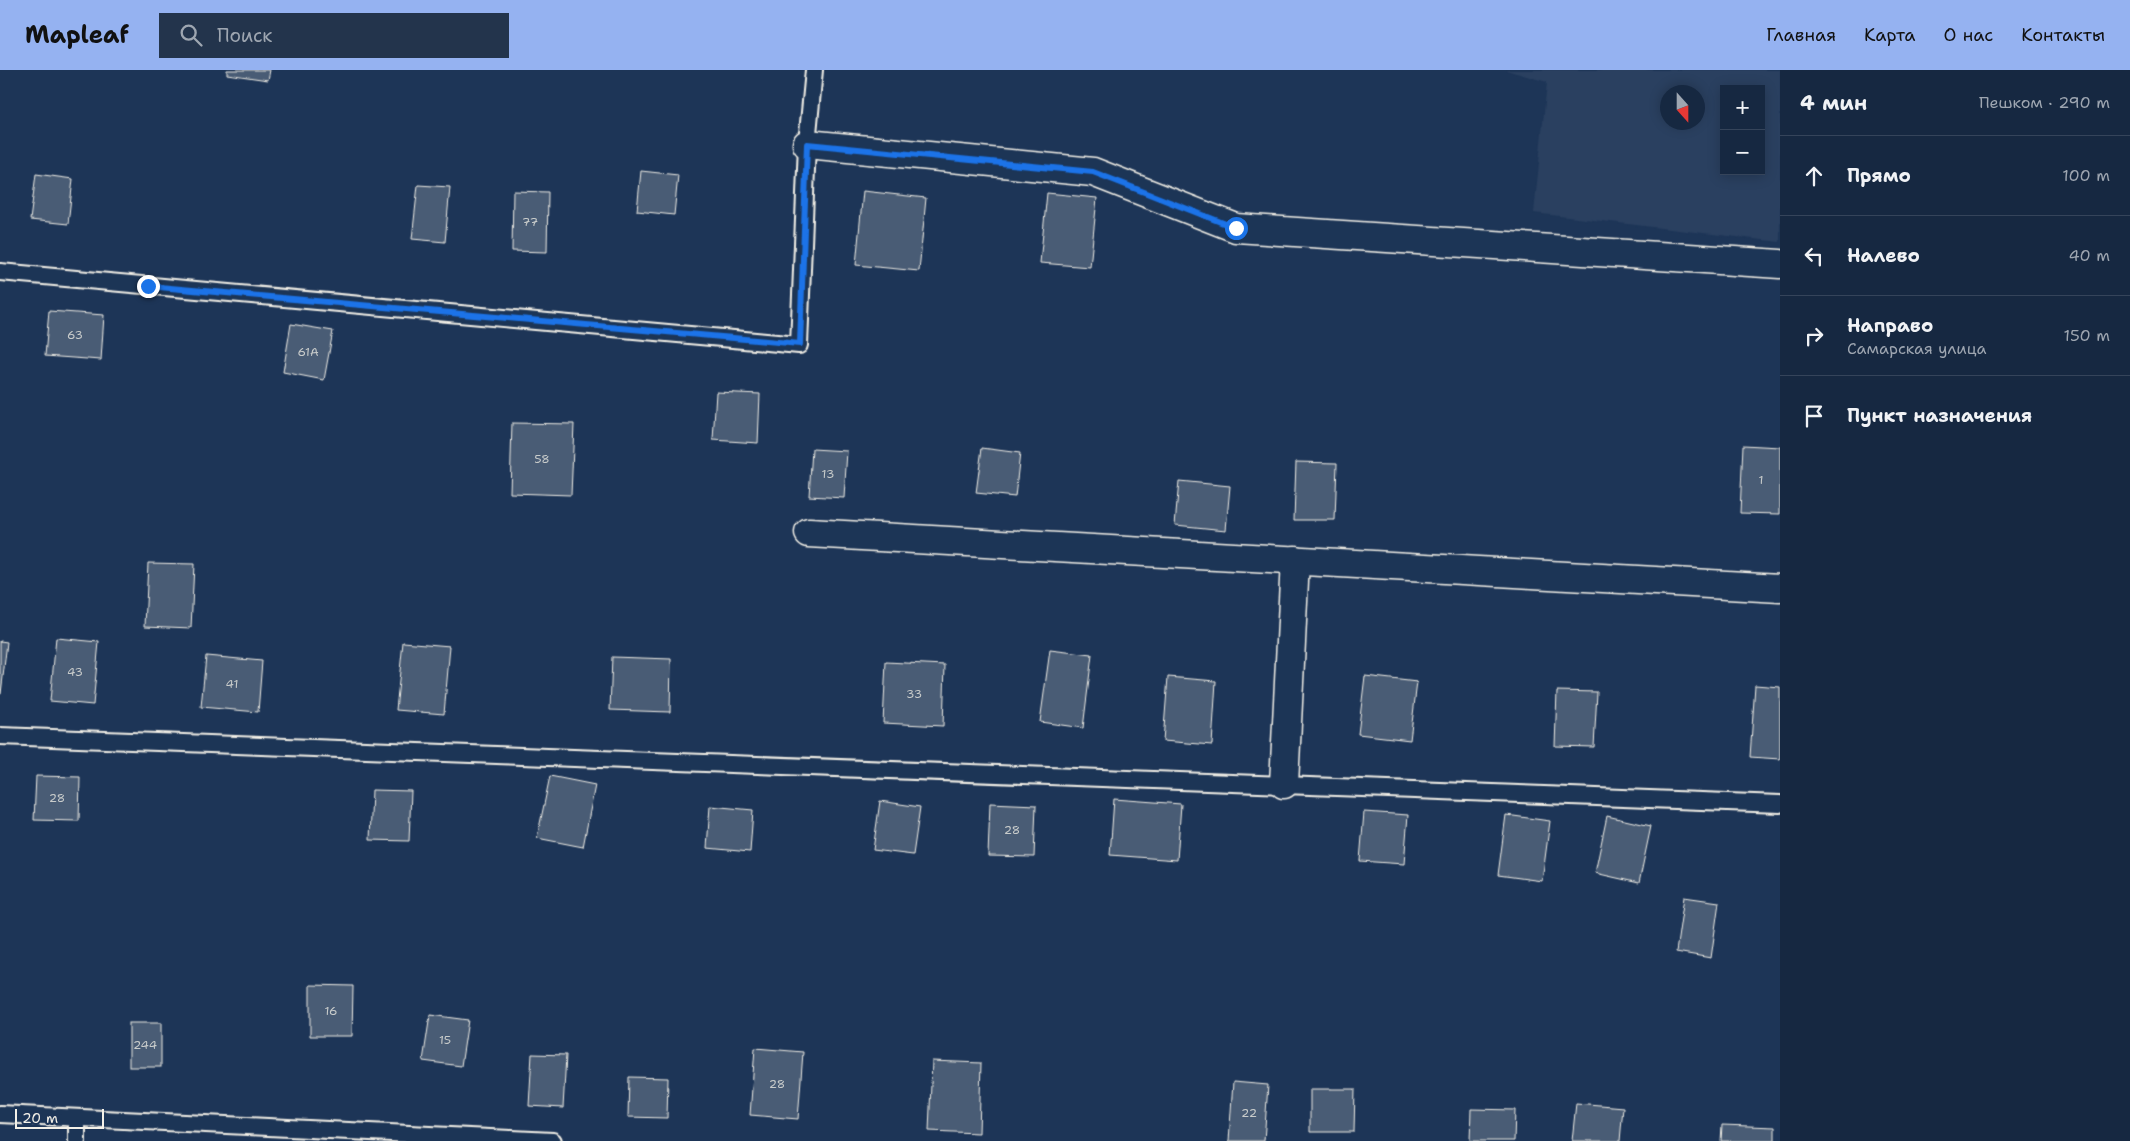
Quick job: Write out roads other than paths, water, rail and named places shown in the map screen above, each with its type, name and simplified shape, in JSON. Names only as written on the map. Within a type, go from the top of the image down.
[{"type":"street","points":[[807,144],[1093,172],[1236,228],[1780,264]]},
{"type":"street","points":[[809,533],[1780,588]]},
{"type":"street","points":[[1284,784],[1295,560]]},
{"type":"lane","points":[[0,272],[800,344],[807,144],[814,70]]},
{"type":"lane","points":[[0,736],[1780,804]]},
{"type":"lane","points":[[0,1114],[554,1141]]},
{"type":"lane","points":[[77,1118],[77,1141]]}]
